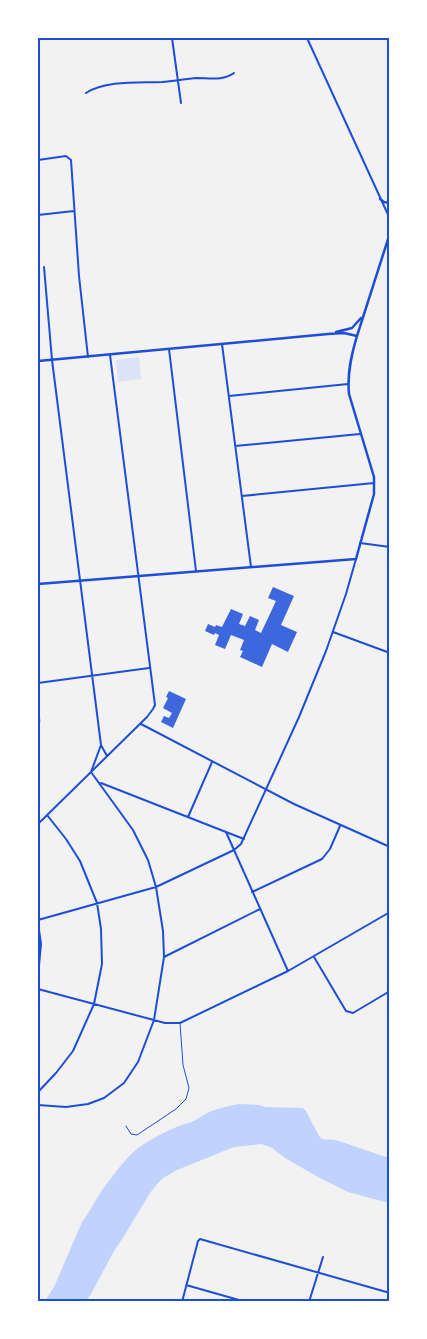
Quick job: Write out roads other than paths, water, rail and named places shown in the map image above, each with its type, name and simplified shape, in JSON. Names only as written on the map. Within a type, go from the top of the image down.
[{"type":"street","points":[[172,38],[181,103]]},
{"type":"street","points":[[308,38],[390,220]]},
{"type":"street","points":[[86,93],[96,87],[116,84],[196,78],[223,78],[234,73]]},
{"type":"street","points":[[38,160],[66,156],[70,159],[88,357]]},
{"type":"street","points":[[380,200],[390,203]]},
{"type":"street","points":[[38,215],[74,211]]},
{"type":"street","points":[[38,977],[41,944],[38,921],[156,888],[234,850],[244,839],[298,718],[333,632],[374,494],[374,477],[351,406],[348,384],[350,361],[362,317],[390,233]]},
{"type":"street","points":[[44,267],[52,360],[79,580],[101,745],[107,756]]},
{"type":"street","points":[[328,334],[352,328],[362,317]]},
{"type":"street","points":[[38,361],[328,334],[344,333],[357,336]]},
{"type":"street","points":[[222,344],[251,567]]},
{"type":"street","points":[[169,349],[196,571]]},
{"type":"street","points":[[38,824],[141,724],[155,704],[110,355]]},
{"type":"street","points":[[229,396],[348,384]]},
{"type":"street","points":[[235,446],[360,434]]},
{"type":"street","points":[[242,496],[375,483]]},
{"type":"street","points":[[360,543],[390,547]]},
{"type":"street","points":[[38,584],[356,559]]},
{"type":"street","points":[[333,632],[390,653]]},
{"type":"street","points":[[38,683],[150,668]]},
{"type":"street","points":[[38,704],[38,730]]},
{"type":"street","points":[[141,724],[266,789],[390,847]]},
{"type":"street","points":[[92,772],[101,745]]},
{"type":"street","points":[[188,817],[212,761]]},
{"type":"street","points":[[38,1105],[72,1106],[88,1104],[104,1098],[124,1083],[138,1062],[154,1020],[164,957],[163,931],[156,888],[148,860],[133,830],[92,772]]},
{"type":"street","points":[[101,783],[244,839]]},
{"type":"street","points":[[38,1092],[73,1051],[94,1004],[102,964],[101,929],[97,903],[80,861],[47,815]]},
{"type":"street","points":[[252,892],[322,859],[330,848],[340,825]]},
{"type":"street","points":[[226,832],[288,971]]},
{"type":"street","points":[[164,957],[260,909]]},
{"type":"street","points":[[38,989],[154,1020],[172,1024],[180,1023],[288,971],[390,912]]},
{"type":"street","points":[[314,957],[348,1012],[353,1013],[390,991]]},
{"type":"street","points":[[182,1302],[200,1239],[390,1293]]},
{"type":"street","points":[[310,1302],[323,1257]]},
{"type":"street","points":[[186,1285],[246,1302]]},
{"type":"lane","points":[[126,1126],[131,1134],[137,1135],[176,1109],[186,1099],[189,1088],[183,1065],[180,1023]]},
{"type":"water","points":[[239,1104],[303,1108],[322,1139],[336,1140],[389,1158],[389,1203],[348,1192],[318,1177],[285,1158],[272,1148],[262,1144],[234,1147],[177,1170],[158,1183],[114,1251],[86,1301],[45,1301],[54,1287],[82,1222],[105,1186],[129,1156],[142,1145],[169,1130],[192,1122],[213,1111]]}]
